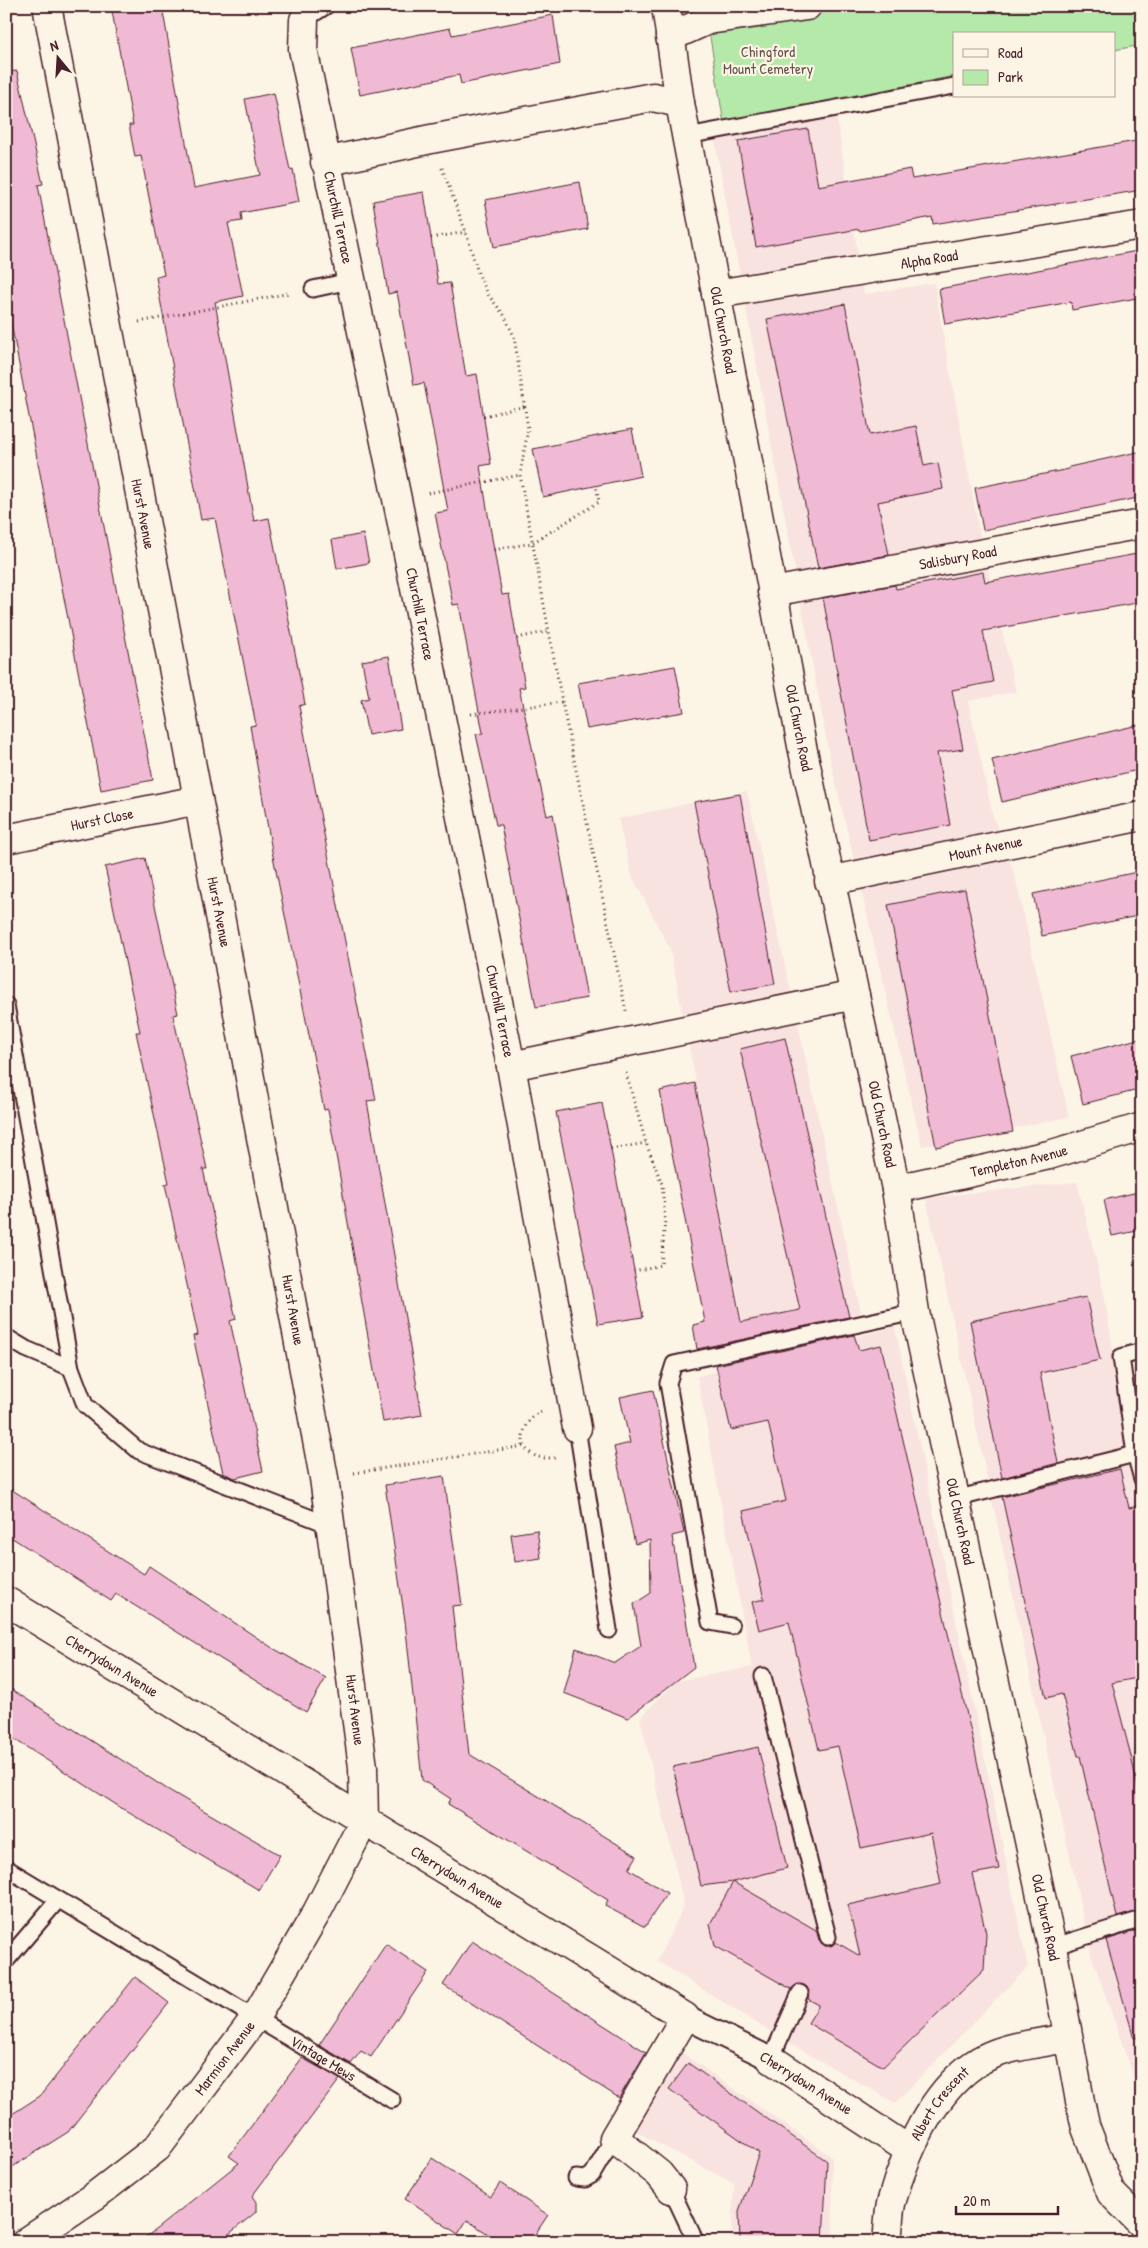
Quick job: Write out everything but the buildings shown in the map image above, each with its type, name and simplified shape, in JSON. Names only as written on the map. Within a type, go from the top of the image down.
[{"type":"street","name":"Hurst Avenue","points":[[47,6],[198,800],[324,1478],[332,1526],[363,1767],[364,1821]]},
{"type":"street","name":"Old Church Road","points":[[666,6],[680,104],[772,592],[829,881],[896,1189],[916,1312],[1052,1947],[1067,2038],[1086,2128],[1111,2193],[1142,2224]]},
{"type":"street","points":[[670,37],[708,20],[807,6]]},
{"type":"street","name":"Churchill Terrace","points":[[315,13],[303,49],[325,162],[397,499],[511,1066],[577,1428]]},
{"type":"street","name":"Churchill Terrace","points":[[325,162],[431,139],[653,97],[680,104]]},
{"type":"street","name":"Alpha Road","points":[[716,294],[1142,226]]},
{"type":"street","name":"Salisbury Road","points":[[772,592],[1142,524]]},
{"type":"street","name":"Hurst Close","points":[[6,839],[198,800]]},
{"type":"street","name":"Mount Avenue","points":[[829,881],[1142,816]]},
{"type":"street","name":"Churchill Terrace","points":[[511,1066],[855,995]]},
{"type":"street","name":"Templeton Avenue","points":[[896,1189],[1050,1155],[1142,1127]]},
{"type":"street","name":"Cherrydown Avenue","points":[[6,1601],[685,2017],[772,2059],[909,2150]]},
{"type":"street","name":"Marmion Avenue","points":[[26,2242],[96,2195],[157,2148],[255,2018],[317,1912],[364,1821]]},
{"type":"street","points":[[671,2189],[659,2174],[614,2138],[685,2017]]},
{"type":"street","name":"Albert Crescent","points":[[887,2242],[892,2202],[909,2150],[945,2091],[974,2064],[1005,2050],[1067,2038]]},
{"type":"lane","points":[[687,136],[953,86]]},
{"type":"lane","points":[[313,288],[350,281]]},
{"type":"lane","points":[[6,1005],[71,1368],[84,1405],[139,1451],[332,1526]]},
{"type":"lane","points":[[731,1626],[710,1622],[668,1383],[674,1364],[916,1312]]},
{"type":"lane","points":[[6,1337],[26,1349],[71,1368]]},
{"type":"lane","points":[[1142,1352],[1121,1357],[1135,1454],[1142,1479]]},
{"type":"lane","points":[[577,1428],[609,1630]]},
{"type":"lane","points":[[955,1499],[1135,1454]]},
{"type":"lane","points":[[763,1676],[828,1937]]},
{"type":"lane","name":"Vintage Mews","points":[[6,1868],[392,2100]]},
{"type":"lane","points":[[6,1961],[58,1900]]},
{"type":"lane","points":[[1052,1947],[1142,1919]]},
{"type":"lane","points":[[772,2059],[800,1994]]},
{"type":"lane","points":[[576,2178],[585,2178],[592,2175],[614,2138]]},
{"type":"lane","points":[[671,2189],[696,2242]]},
{"type":"path","points":[[431,139],[466,232],[478,274],[489,296],[504,314],[514,336],[528,428],[520,476],[562,702],[632,1042],[625,1068],[646,1143],[662,1184],[665,1220],[661,1265],[634,1271]]},
{"type":"path","points":[[431,238],[466,232]]},
{"type":"path","points":[[138,323],[313,288]]},
{"type":"path","points":[[484,416],[526,406]]},
{"type":"path","points":[[397,499],[520,476]]},
{"type":"path","points":[[494,550],[532,543],[599,502],[596,485]]},
{"type":"path","points":[[516,638],[550,631]]},
{"type":"path","points":[[440,718],[562,702]]},
{"type":"path","points":[[611,1149],[646,1143]]},
{"type":"path","points":[[324,1478],[524,1446]]},
{"type":"shaded area","points":[[834,100],[864,294],[934,283],[979,531],[1016,692],[968,701],[993,816],[1015,876],[1069,1117],[922,1146],[830,759],[712,126]]},
{"type":"shaded area","points":[[747,791],[861,1313],[746,1339],[670,949],[632,876],[618,819]]},
{"type":"shaded area","points":[[1077,1182],[1104,1293],[1128,1445],[1142,1498],[1142,2101],[1091,1954],[926,1198]]},
{"type":"shaded area","points":[[895,1327],[1028,1967],[895,2103],[787,2042],[657,1961],[684,1905],[640,1718],[676,1681],[752,1667],[697,1376]]},
{"type":"shaded area","points":[[678,2050],[832,2157],[833,2242],[731,2242],[734,2184],[628,2127]]},
{"type":"green space","name":"Chingford Mount Cemetery","points":[[705,6],[1142,6],[1142,45],[1116,50],[1116,32],[953,32],[953,76],[724,124]]}]
